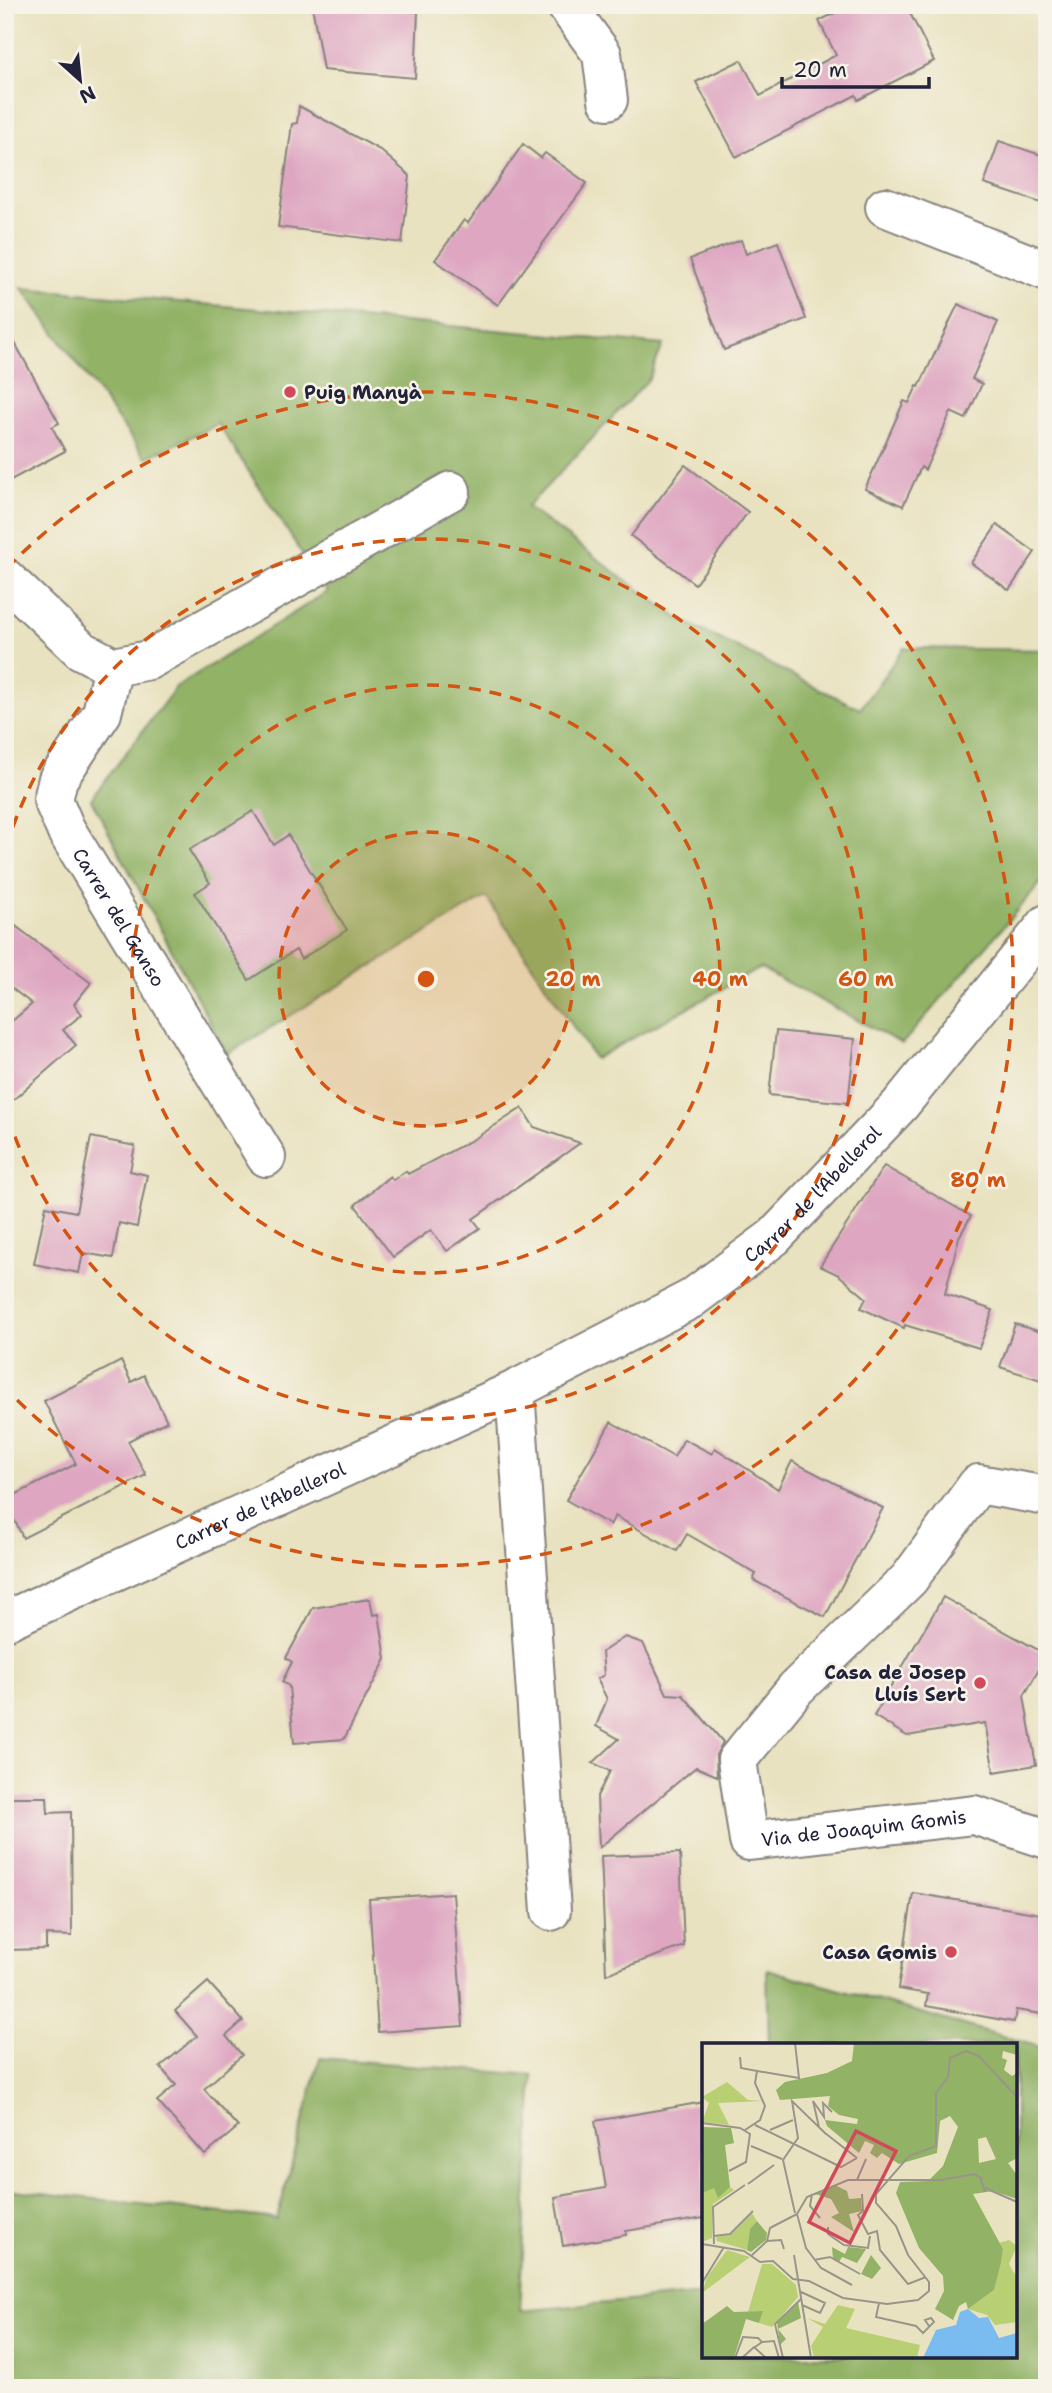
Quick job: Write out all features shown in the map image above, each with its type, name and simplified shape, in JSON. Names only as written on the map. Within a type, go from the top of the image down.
[{"type":"street","points":[[566,5],[602,54],[608,100]]},
{"type":"street","points":[[886,207],[1047,271]]},
{"type":"street","points":[[5,578],[81,650],[113,667],[149,660],[451,491]]},
{"type":"street","name":"Carrer del Ganso","points":[[113,667],[102,713],[58,779],[53,800],[66,830],[266,1157]]},
{"type":"street","name":"Carrer de l'Abellerol","points":[[5,1621],[515,1390],[691,1299],[774,1237],[900,1105],[1047,924]]},
{"type":"street","points":[[515,1390],[551,1911]]},
{"type":"street","name":"Via de Joaquim Gomis","points":[[1047,1496],[978,1484],[909,1579],[796,1688],[737,1760],[749,1841],[974,1815],[1047,1839]]},
{"type":"green space","points":[[22,288],[663,345],[649,379],[527,507],[679,619],[860,709],[904,648],[1047,650],[1047,876],[902,1044],[760,968],[595,1059],[486,897],[227,1054],[91,799],[176,687],[327,592],[218,424],[146,458]]},
{"type":"green space","points":[[767,1969],[1047,2049],[1047,2388],[5,2388],[5,2189],[277,2219],[320,2058],[533,2075],[520,2311],[702,2294],[702,2358],[1017,2358],[1017,2043],[769,2043]]},
{"type":"building","points":[[312,5],[345,5],[418,12],[415,78],[323,70]]},
{"type":"building","points":[[851,5],[906,5],[934,61],[858,100],[856,95],[736,157],[696,82],[741,60],[760,96],[836,55],[819,21]]},
{"type":"building","points":[[299,106],[380,150],[410,176],[402,243],[278,227],[292,124],[297,123]]},
{"type":"building","points":[[999,141],[1047,157],[1047,205],[984,184]]},
{"type":"building","points":[[523,144],[541,158],[545,153],[587,183],[498,305],[435,260],[464,220],[468,223]]},
{"type":"building","points":[[741,240],[746,254],[778,242],[806,319],[724,350],[690,259]]},
{"type":"building","points":[[958,304],[998,322],[972,379],[982,384],[966,419],[951,412],[925,470],[921,467],[903,506],[865,489],[904,401],[909,403],[917,386],[919,387]]},
{"type":"building","points":[[5,325],[59,423],[52,427],[65,451],[5,483]]},
{"type":"building","points":[[685,465],[748,512],[695,584],[631,536]]},
{"type":"building","points":[[997,525],[1035,552],[1009,590],[971,563]]},
{"type":"building","points":[[253,811],[274,845],[288,835],[347,930],[301,959],[296,950],[249,980],[195,893],[210,883],[189,850]]},
{"type":"building","points":[[5,918],[91,983],[74,1004],[82,1014],[63,1030],[76,1045],[5,1107],[5,1027],[32,1004],[5,983]]},
{"type":"building","points":[[776,1031],[855,1039],[848,1103],[769,1095]]},
{"type":"building","points":[[522,1108],[534,1127],[580,1143],[473,1219],[480,1228],[447,1251],[431,1230],[393,1257],[355,1205],[390,1176],[393,1180],[406,1171],[408,1174],[474,1139]]},
{"type":"building","points":[[91,1137],[135,1146],[130,1171],[147,1175],[137,1227],[119,1223],[113,1258],[83,1253],[79,1273],[34,1264],[46,1206],[76,1212]]},
{"type":"building","points":[[884,1166],[971,1216],[959,1237],[945,1294],[993,1310],[979,1348],[905,1325],[904,1328],[861,1308],[866,1298],[839,1275],[820,1266]]},
{"type":"building","points":[[1015,1324],[1047,1334],[1047,1382],[1000,1367]]},
{"type":"building","points":[[121,1361],[131,1382],[144,1375],[167,1421],[128,1441],[146,1475],[23,1538],[5,1500],[76,1464],[44,1401]]},
{"type":"building","points":[[611,1422],[674,1457],[684,1439],[712,1454],[715,1448],[778,1489],[792,1461],[883,1508],[825,1617],[753,1580],[756,1574],[687,1534],[677,1551],[615,1516],[610,1525],[566,1500]]},
{"type":"building","name":"Casa de Josep Lluís Sert","points":[[943,1597],[1047,1655],[1024,1696],[1036,1765],[994,1772],[985,1723],[907,1736],[874,1716]]},
{"type":"building","points":[[370,1599],[373,1615],[379,1614],[386,1659],[344,1739],[294,1743],[289,1686],[282,1682],[292,1662],[286,1658],[313,1608]]},
{"type":"building","points":[[625,1637],[643,1643],[667,1694],[683,1695],[723,1742],[716,1755],[717,1776],[696,1767],[599,1848],[597,1796],[610,1771],[593,1763],[619,1739],[596,1726],[607,1699],[597,1679],[604,1675],[602,1652]]},
{"type":"building","points":[[5,1797],[47,1797],[48,1813],[71,1812],[72,1936],[46,1935],[46,1949],[5,1950]]},
{"type":"building","points":[[680,1853],[684,1946],[606,1974],[601,1856]]},
{"type":"building","points":[[453,1893],[463,2026],[378,2032],[369,1899]]},
{"type":"building","name":"Casa Gomis","points":[[913,1893],[1047,1915],[1047,1986],[1042,2014],[1016,2010],[1014,2022],[926,2006],[928,1994],[898,1989]]},
{"type":"building","points":[[208,1982],[243,2021],[226,2036],[242,2055],[204,2089],[238,2127],[205,2155],[157,2101],[176,2085],[160,2067],[197,2036],[175,2011]]},
{"type":"building","points":[[702,2102],[702,2218],[626,2231],[626,2235],[563,2246],[555,2197],[606,2188],[595,2121]]},
{"type":"place","name":"Puig Manyà","points":[[290,392]]},
{"type":"place","name":"Casa de Josep Lluís Sert","points":[[980,1683]]},
{"type":"place","name":"Casa Gomis","points":[[951,1952]]}]
